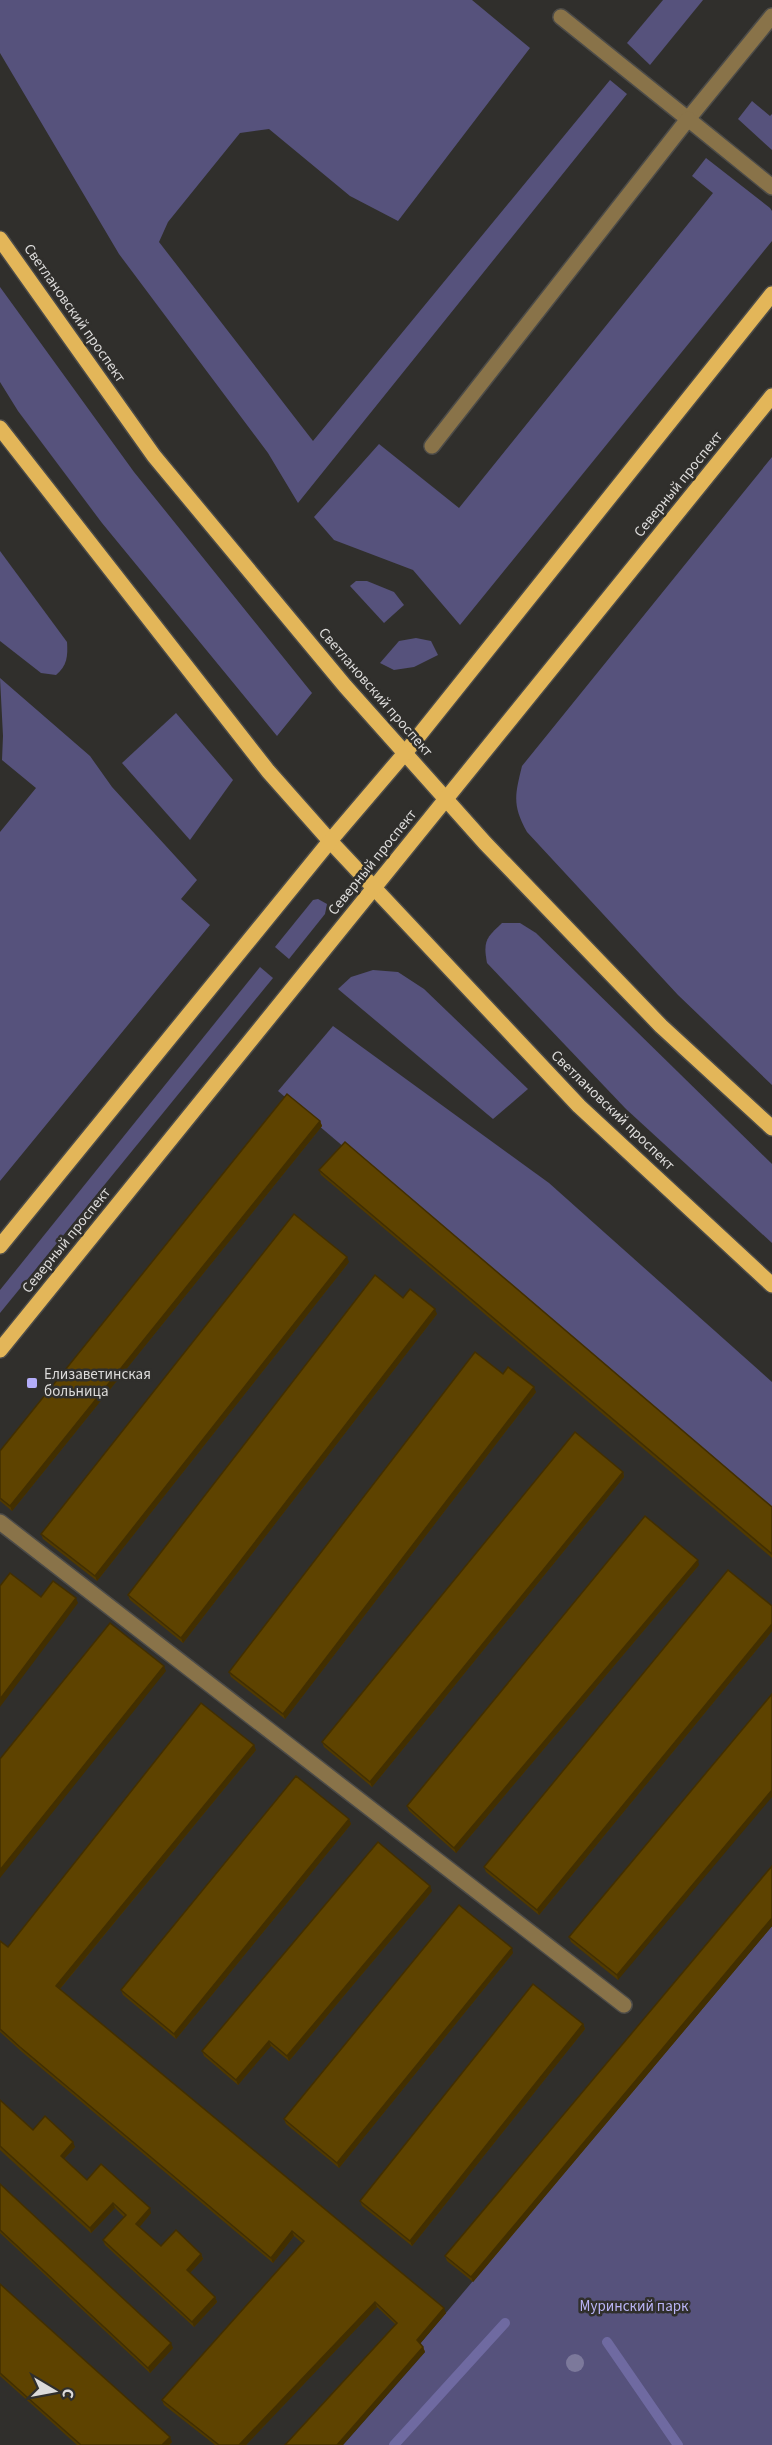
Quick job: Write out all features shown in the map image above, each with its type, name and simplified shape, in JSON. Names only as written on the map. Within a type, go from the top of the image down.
[{"type":"main road","name":"Светлановский проспект","points":[[0,239],[154,456],[345,686],[485,843],[662,1026],[772,1128]]},
{"type":"main road","points":[[0,1246],[330,841],[405,753],[772,294]]},
{"type":"main road","name":"Северный проспект","points":[[0,1350],[772,396]]},
{"type":"main road","name":"Светлановский проспект","points":[[0,428],[268,771],[330,841],[579,1106],[769,1279]]},
{"type":"lane","points":[[432,446],[688,119],[772,16]]},
{"type":"lane","points":[[561,17],[772,187]]},
{"type":"lane","points":[[0,1522],[624,2005]]},
{"type":"green space","points":[[0,0],[472,0],[530,48],[398,221],[350,196],[269,129],[240,133],[168,222],[159,242],[313,441],[610,80],[627,94],[298,503],[268,453],[119,254],[0,53]]},
{"type":"green space","points":[[663,0],[703,0],[650,65],[627,43]]},
{"type":"green space","points":[[752,101],[770,116],[772,114],[772,150],[738,119]]},
{"type":"green space","points":[[706,158],[770,208],[772,211],[772,241],[460,625],[413,570],[334,540],[314,517],[379,444],[459,508],[713,193],[692,176]]},
{"type":"green space","points":[[0,287],[134,472],[312,693],[277,736],[102,523],[18,411],[0,382]]},
{"type":"green space","points":[[772,457],[772,1085],[678,995],[527,832],[516,800],[522,766]]},
{"type":"green space","points":[[0,551],[67,642],[66,660],[63,668],[56,675],[41,673],[0,641]]},
{"type":"green space","points":[[356,581],[367,581],[394,592],[404,605],[384,623],[350,586]]},
{"type":"green space","points":[[416,638],[431,641],[438,655],[414,667],[394,670],[380,663],[399,641]]},
{"type":"green space","points":[[0,678],[90,756],[112,787],[197,880],[181,899],[210,925],[0,1181],[0,832],[36,788],[2,760]]},
{"type":"green space","points":[[176,713],[233,780],[190,840],[122,763]]},
{"type":"green space","points":[[318,899],[327,904],[325,914],[289,959],[275,947],[313,900]]},
{"type":"green space","points":[[502,923],[520,923],[536,933],[772,1164],[772,1243],[626,1109],[487,963],[485,950],[487,940]]},
{"type":"green space","points":[[260,967],[273,978],[0,1313],[0,1290]]},
{"type":"green space","points":[[373,970],[398,972],[424,989],[528,1089],[493,1119],[338,989],[351,977]]},
{"type":"green space","points":[[333,1026],[549,1183],[772,1382],[772,1511],[278,1091]]},
{"type":"green space","name":"Муринский парк","points":[[772,1926],[772,2445],[343,2445],[425,2352],[419,2345]]},
{"type":"building","points":[[287,1094],[320,1121],[10,1506],[0,1498],[0,1451]]},
{"type":"building","points":[[345,1142],[772,1507],[772,1554],[319,1170]]},
{"type":"building","points":[[294,1214],[347,1257],[95,1576],[41,1534]]},
{"type":"building","points":[[375,1275],[403,1298],[410,1289],[435,1309],[181,1638],[128,1595]]},
{"type":"building","points":[[475,1352],[503,1374],[508,1367],[534,1387],[283,1714],[229,1672]]},
{"type":"building","points":[[575,1432],[623,1472],[370,1782],[322,1742]]},
{"type":"building","points":[[645,1516],[698,1560],[454,1848],[407,1806]]},
{"type":"building","points":[[728,1570],[772,1606],[772,1624],[537,1910],[484,1867]]},
{"type":"building","points":[[10,1573],[41,1597],[53,1581],[76,1598],[0,1699],[0,1586]]},
{"type":"building","points":[[110,1623],[164,1666],[0,1870],[0,1759]]},
{"type":"building","points":[[772,1694],[772,1790],[617,1975],[569,1937]]},
{"type":"building","points":[[201,1703],[254,1745],[56,1986],[444,2308],[417,2340],[423,2347],[337,2445],[285,2445],[397,2323],[375,2302],[239,2445],[219,2445],[162,2400],[304,2241],[292,2231],[271,2258],[0,2029],[0,1941],[8,1947]]},
{"type":"building","points":[[296,1776],[349,1819],[174,2034],[121,1990]]},
{"type":"building","points":[[378,1842],[430,1886],[287,2056],[269,2041],[236,2080],[202,2051]]},
{"type":"building","points":[[772,1866],[772,1918],[471,2277],[445,2256]]},
{"type":"building","points":[[459,1905],[512,1948],[337,2163],[284,2119]]},
{"type":"building","points":[[533,1984],[583,2024],[410,2241],[360,2201]]},
{"type":"building","points":[[0,2100],[33,2130],[45,2116],[73,2142],[61,2156],[87,2180],[101,2164],[150,2208],[136,2224],[161,2246],[176,2230],[201,2254],[187,2270],[215,2297],[192,2322],[103,2240],[126,2215],[113,2203],[90,2228],[0,2146]]},
{"type":"building","points":[[0,2184],[171,2343],[148,2368],[0,2230]]},
{"type":"building","points":[[0,2284],[170,2437],[162,2445],[81,2445],[0,2373]]},
{"type":"waterway","points":[[394,2445],[505,2323]]},
{"type":"waterway","points":[[607,2342],[678,2445]]},
{"type":"place","name":"Елизаветинская больница","points":[[32,1383]]}]
